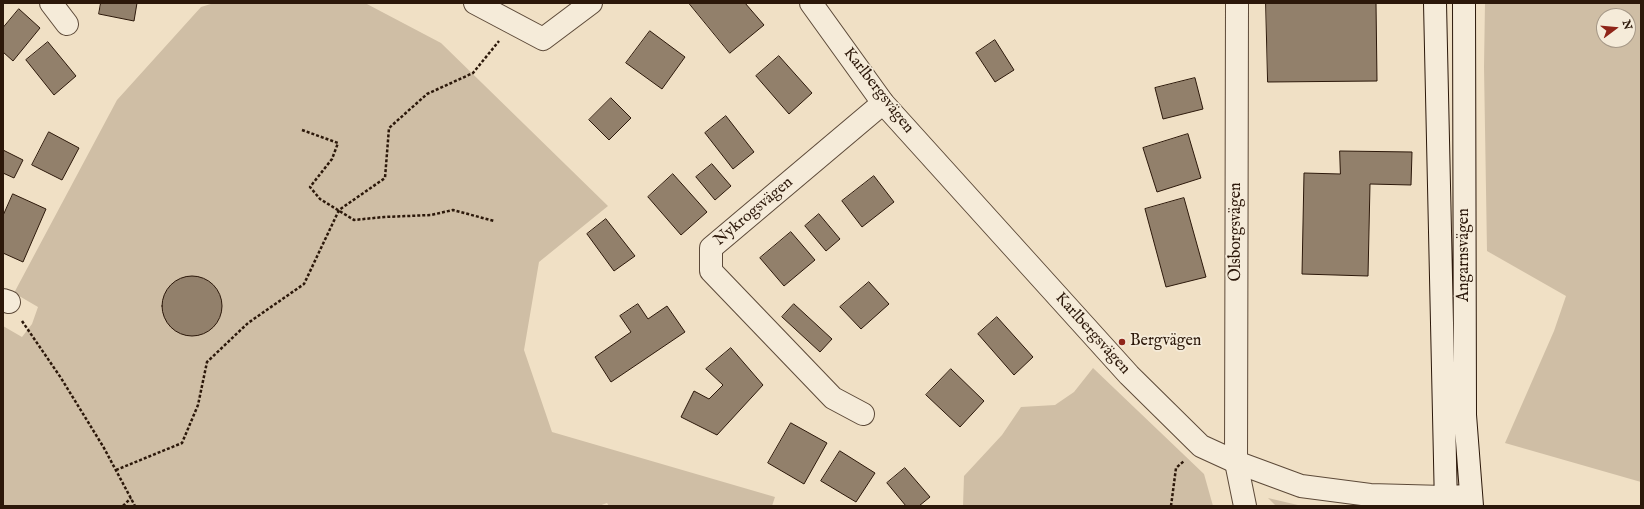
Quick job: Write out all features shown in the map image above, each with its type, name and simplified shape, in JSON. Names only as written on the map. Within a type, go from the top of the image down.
[{"type":"street","points":[[51,3],[66,24]]},
{"type":"street","points":[[475,3],[543,39],[591,3]]},
{"type":"street","name":"Karlbergsvägen","points":[[811,3],[883,103],[1129,375],[1201,446],[1236,462],[1301,486],[1370,495],[1445,501],[1471,501]]},
{"type":"street","name":"Olsborgsvägen","points":[[1237,3],[1236,462],[1245,506]]},
{"type":"street","name":"Angarnsvägen","points":[[1435,3],[1445,501]]},
{"type":"street","name":"Angarnsvägen","points":[[1464,3],[1465,415],[1471,501]]},
{"type":"street","name":"Nykrogsvägen","points":[[862,414],[833,398],[711,271],[711,248],[883,103]]},
{"type":"path","points":[[116,470],[182,443],[198,405],[207,362],[248,323],[304,284],[339,210],[385,178],[389,128],[427,94],[473,73],[513,23]]},
{"type":"path","points":[[302,130],[338,143],[332,159],[310,187],[320,199],[354,220],[431,215],[453,210],[494,221]]},
{"type":"path","points":[[6,301],[61,378],[104,448],[135,506]]},
{"type":"path","points":[[1170,506],[1176,468],[1201,446]]},
{"type":"path","points":[[123,506],[131,498]]},
{"type":"shaded area","points":[[214,3],[365,3],[441,43],[608,206],[539,262],[524,350],[552,432],[775,497],[772,506],[609,506],[607,503],[599,506],[3,506],[3,326],[22,337],[32,324],[38,307],[14,293],[117,100],[201,7]]},
{"type":"shaded area","points":[[1485,3],[1641,3],[1641,482],[1505,443],[1554,331],[1566,296],[1487,251],[1484,67]]},
{"type":"shaded area","points":[[1093,368],[1204,474],[1213,506],[963,506],[964,476],[1002,435],[1021,407],[1055,405],[1074,392]]},
{"type":"shaded area","points":[[1268,498],[1302,506],[1276,506]]},
{"type":"building","points":[[101,3],[137,3],[134,21],[99,14]]},
{"type":"building","points":[[689,3],[745,3],[764,25],[730,53]]},
{"type":"building","points":[[1266,3],[1376,3],[1377,81],[1268,82]]},
{"type":"building","points":[[19,9],[40,28],[13,61],[3,52],[3,28]]},
{"type":"building","points":[[650,31],[685,57],[662,89],[626,63]]},
{"type":"building","points":[[995,40],[1014,70],[995,82],[976,53]]},
{"type":"building","points":[[48,42],[76,76],[54,95],[26,60]]},
{"type":"building","points":[[779,56],[812,93],[789,114],[756,76]]},
{"type":"building","points":[[1195,78],[1203,109],[1163,119],[1155,88]]},
{"type":"building","points":[[611,98],[631,118],[609,140],[589,120]]},
{"type":"building","points":[[726,116],[754,152],[733,169],[705,133]]},
{"type":"building","points":[[49,132],[79,148],[62,180],[32,165]]},
{"type":"building","points":[[1188,134],[1201,178],[1157,192],[1143,148]]},
{"type":"building","points":[[3,150],[23,160],[14,178],[3,173]]},
{"type":"building","points":[[1340,151],[1412,152],[1411,185],[1370,184],[1368,276],[1302,274],[1304,173],[1340,174]]},
{"type":"building","points":[[712,164],[731,186],[715,200],[696,177]]},
{"type":"building","points":[[673,174],[707,212],[681,235],[648,197]]},
{"type":"building","points":[[874,176],[894,202],[862,227],[842,201]]},
{"type":"building","points":[[13,194],[46,209],[23,262],[3,253],[3,216]]},
{"type":"building","points":[[1184,198],[1206,277],[1166,287],[1145,209]]},
{"type":"building","points":[[819,214],[840,239],[826,251],[805,226]]},
{"type":"building","points":[[606,219],[635,256],[614,271],[587,234]]},
{"type":"building","points":[[791,232],[815,260],[784,286],[760,258]]},
{"type":"building","points":[[192,276],[209,281],[217,289],[222,306],[217,323],[209,331],[192,336],[175,331],[167,323],[162,306],[167,289],[175,281]]},
{"type":"building","points":[[869,282],[889,304],[861,329],[840,307]]},
{"type":"building","points":[[638,304],[648,319],[667,306],[685,332],[611,382],[595,357],[631,332],[620,316]]},
{"type":"building","points":[[794,304],[832,339],[820,352],[782,317]]},
{"type":"building","points":[[997,317],[1033,357],[1014,375],[978,334]]},
{"type":"building","points":[[731,348],[763,385],[717,435],[681,417],[694,391],[709,399],[723,385],[706,369]]},
{"type":"building","points":[[951,369],[984,401],[960,427],[926,395]]},
{"type":"building","points":[[791,423],[827,443],[804,484],[768,463]]},
{"type":"building","points":[[840,451],[875,473],[856,502],[821,481]]},
{"type":"building","points":[[905,468],[930,497],[919,506],[906,506],[887,483]]},
{"type":"place","name":"Bergvägen","points":[[1122,342]]}]
